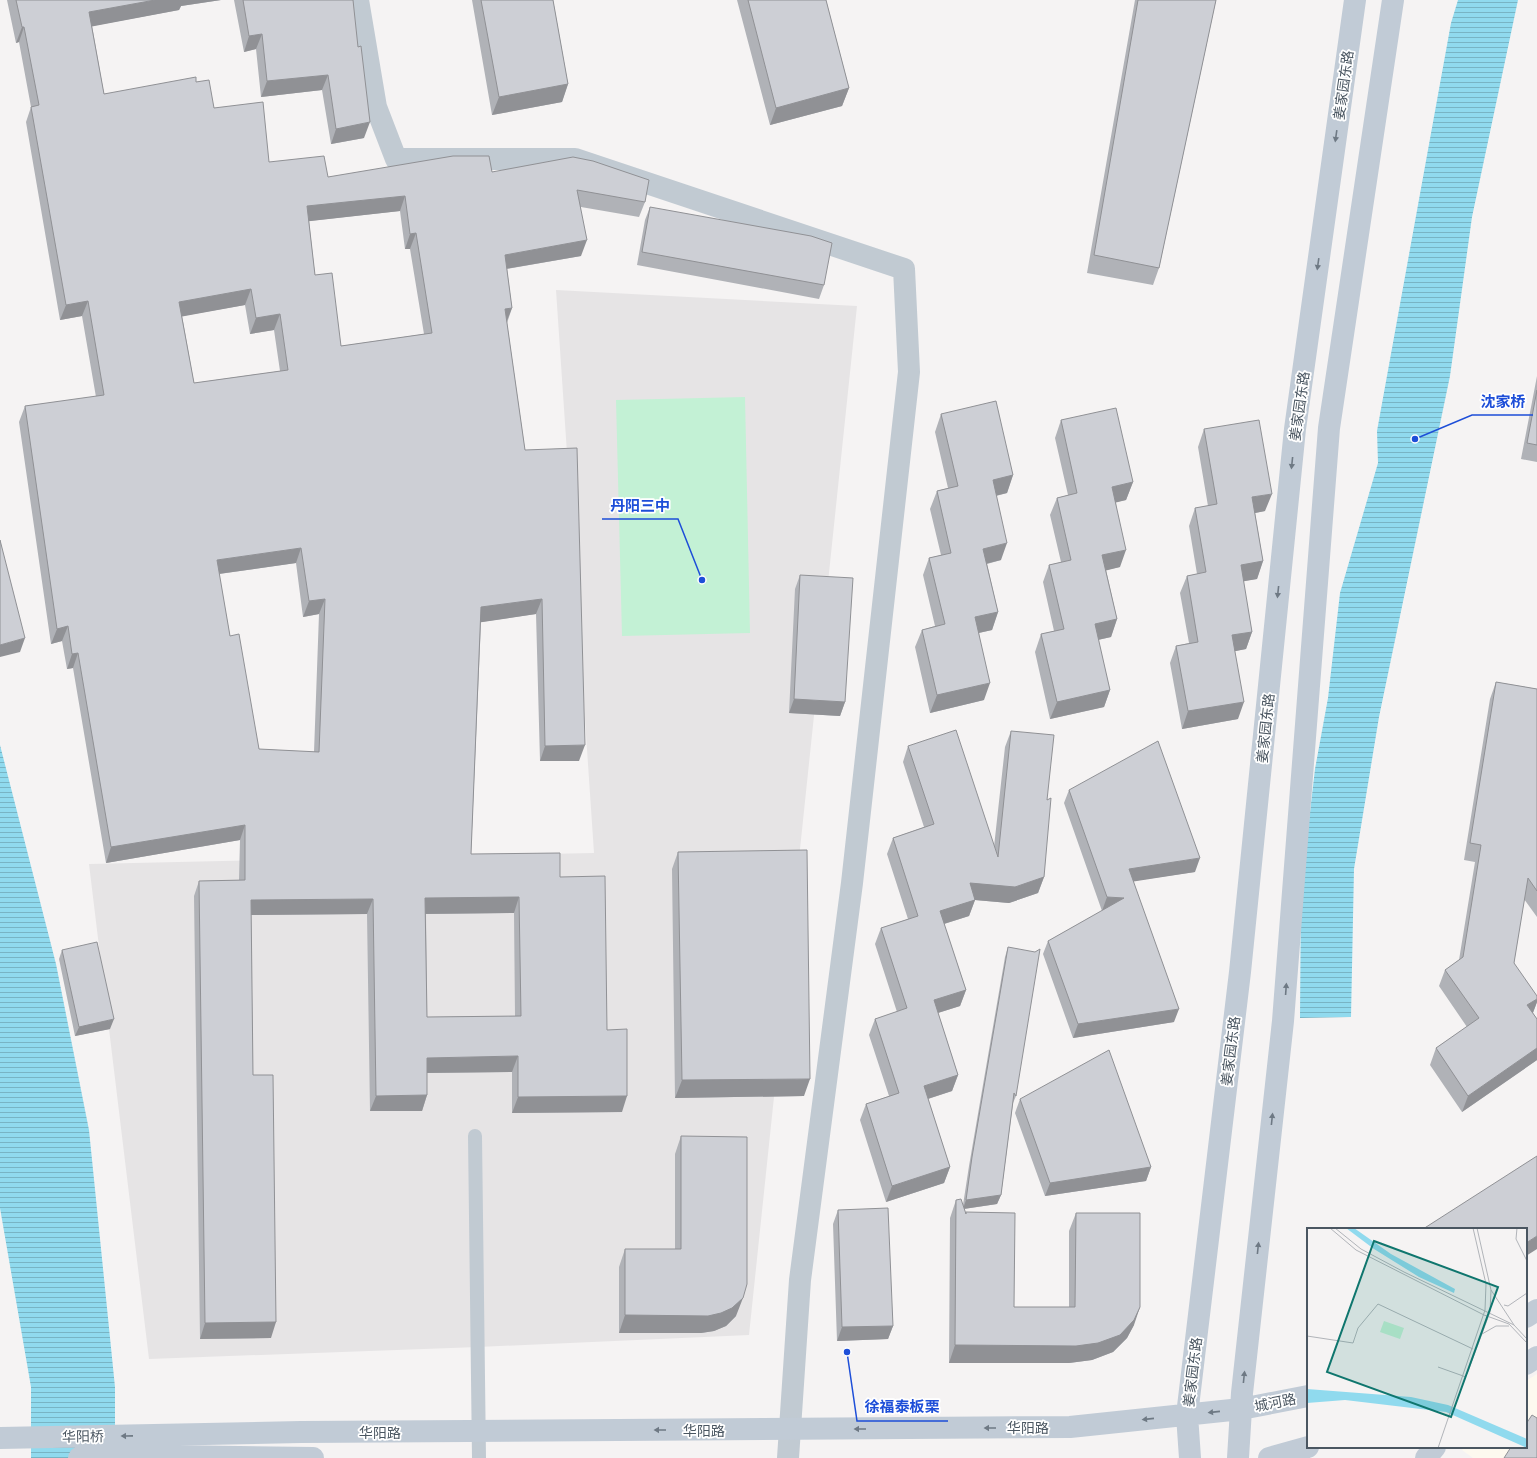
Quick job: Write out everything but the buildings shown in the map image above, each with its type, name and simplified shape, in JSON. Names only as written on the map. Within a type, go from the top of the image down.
[{"type":"main road","name":"姜家园东路","points":[[1190,1458],[1187,1415],[1240,972],[1295,429],[1355,0]]},
{"type":"main road","points":[[1238,1458],[1241,1409],[1283,1021],[1329,428],[1393,0]]},
{"type":"main road","points":[[1527,1316],[1537,1310]]},
{"type":"main road","points":[[1527,1363],[1537,1357]]},
{"type":"main road","name":"城河路","points":[[1241,1409],[1307,1396]]},
{"type":"main road","name":"华阳路","points":[[166,1435],[479,1431],[1070,1427],[1241,1409]]},
{"type":"main road","name":"华阳桥","points":[[0,1438],[166,1435]]},
{"type":"main road","points":[[1269,1458],[1307,1447]]},
{"type":"main road","points":[[1426,1458],[1434,1448]]},
{"type":"main road","name":"华阳桥","points":[[79,1458],[172,1456],[313,1458]]},
{"type":"street","points":[[358,0],[376,107],[396,159],[575,159],[904,269],[909,372],[852,883],[800,1280],[788,1458]]},
{"type":"lane","points":[[474,1136],[479,1458]]},
{"type":"shaded area","points":[[556,290],[857,306],[749,1335],[149,1359],[89,864],[594,853]]},
{"type":"shaded area","points":[[1537,1374],[1537,1458],[1473,1458],[1462,1450],[1463,1448],[1527,1448],[1527,1380]]},
{"type":"green space","points":[[745,397],[750,633],[622,636],[616,400]]},
{"type":"water","points":[[1458,0],[1518,0],[1472,217],[1450,376],[1379,717],[1354,869],[1351,1017],[1300,1018],[1301,890],[1315,769],[1328,698],[1340,593],[1378,463],[1377,431],[1451,23]]},
{"type":"water","points":[[0,745],[56,964],[89,1130],[115,1387],[115,1458],[31,1458],[31,1387],[0,1208]]},
{"type":"place","name":"沈家桥","points":[[1415,439]]},
{"type":"place","name":"丹阳三中","points":[[702,580]]},
{"type":"place","name":"徐福泰板栗","points":[[847,1352]]}]
